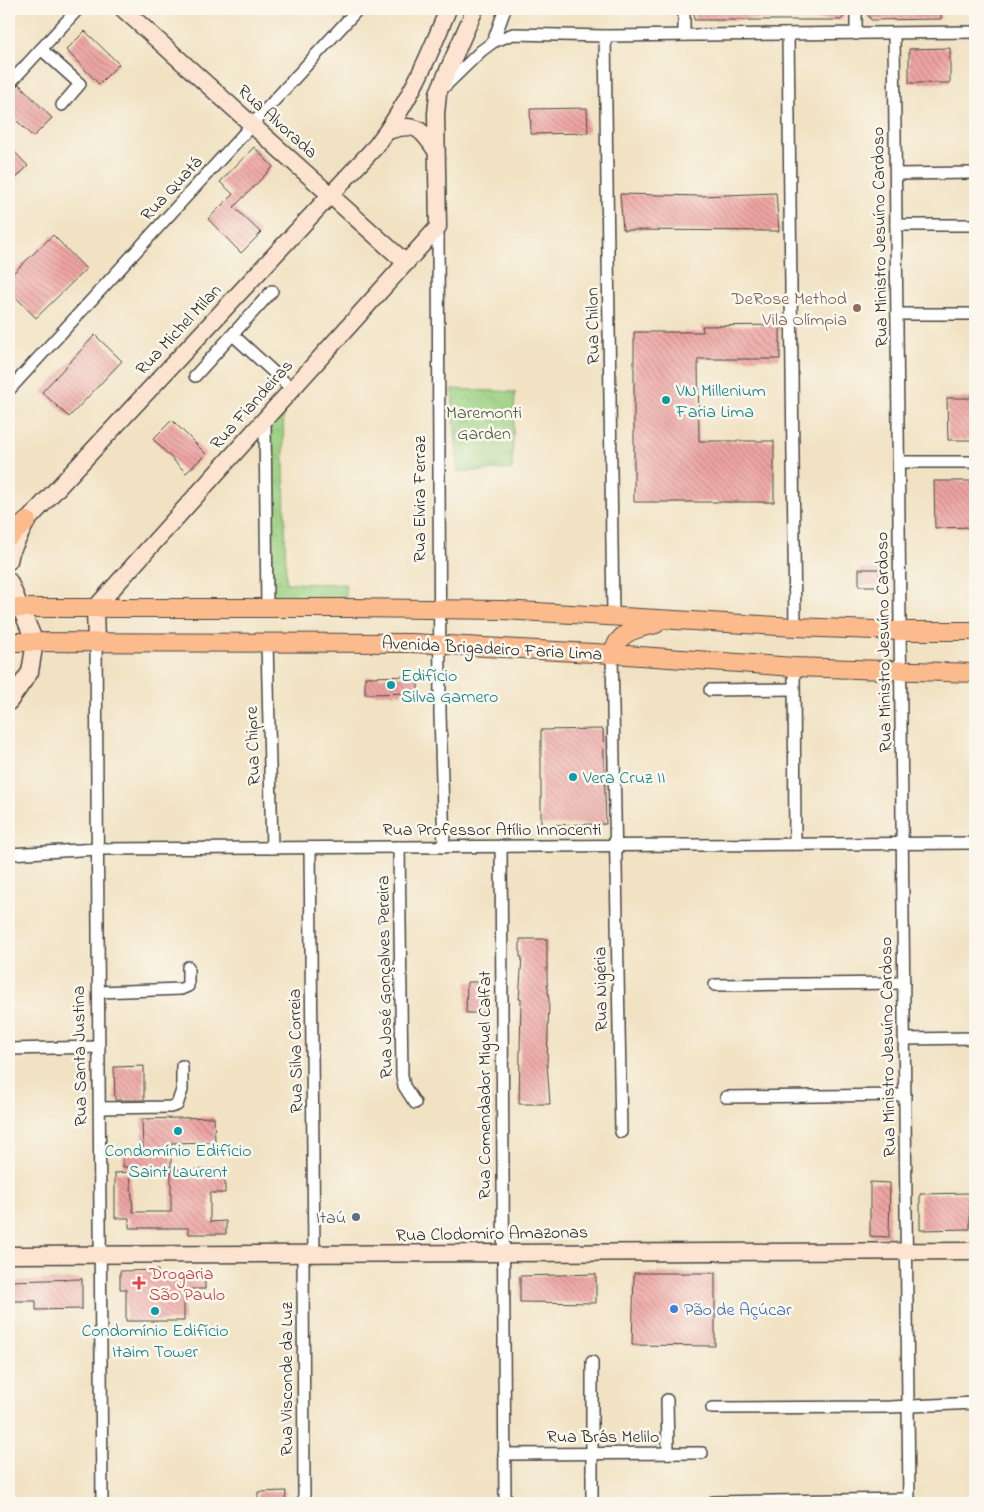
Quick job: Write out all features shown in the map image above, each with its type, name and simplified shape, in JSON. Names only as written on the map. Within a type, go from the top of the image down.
[{"type":"main road","points":[[9,537],[27,521]]},
{"type":"main road","name":"Avenida Brigadeiro Faria Lima","points":[[14,608],[440,609],[613,616],[796,627],[901,631],[975,631]]},
{"type":"main road","points":[[612,654],[618,640],[628,631],[671,620]]},
{"type":"main road","name":"Avenida Brigadeiro Faria Lima","points":[[9,642],[440,644],[794,667],[975,673]]},
{"type":"street","points":[[9,84],[78,9]]},
{"type":"street","name":"Rua Alvorada","points":[[124,9],[406,263]]},
{"type":"street","name":"Rua Quatá","points":[[9,390],[358,9]]},
{"type":"street","name":"Rua Michel Milan","points":[[9,561],[11,552],[27,521],[388,131],[416,83],[448,9]]},
{"type":"street","points":[[438,93],[475,9]]},
{"type":"street","points":[[494,42],[506,9]]},
{"type":"street","points":[[506,9],[513,34]]},
{"type":"street","points":[[684,9],[684,35]]},
{"type":"street","points":[[856,9],[856,34]]},
{"type":"street","points":[[438,93],[466,64],[494,42],[513,34],[605,36],[975,32]]},
{"type":"street","points":[[788,34],[796,627]]},
{"type":"street","name":"Rua Ministro Jesuíno Cardoso","points":[[894,34],[908,1501]]},
{"type":"street","name":"Rua Chilon","points":[[605,36],[613,616]]},
{"type":"street","points":[[41,49],[80,84],[62,105]]},
{"type":"street","name":"Rua Elvira Ferraz","points":[[438,93],[436,152],[440,644],[444,847]]},
{"type":"street","points":[[388,131],[403,126],[421,130],[436,152]]},
{"type":"street","points":[[896,174],[975,174]]},
{"type":"street","points":[[896,225],[975,225]]},
{"type":"street","name":"Rua Fiandeiras","points":[[94,608],[438,227]]},
{"type":"street","points":[[195,376],[272,291]]},
{"type":"street","points":[[897,314],[975,314]]},
{"type":"street","points":[[232,335],[292,389]]},
{"type":"street","points":[[264,420],[267,608]]},
{"type":"street","points":[[899,462],[975,462]]},
{"type":"street","points":[[9,581],[14,608],[35,642],[30,672],[9,702]]},
{"type":"street","name":"Rua Santa Justina","points":[[94,608],[98,849],[102,1503]]},
{"type":"street","name":"Rua Chipre","points":[[267,642],[272,848]]},
{"type":"street","points":[[612,654],[615,846]]},
{"type":"street","points":[[794,667],[795,844]]},
{"type":"street","points":[[710,690],[794,689]]},
{"type":"street","name":"Rua Professor Atílio Innocenti","points":[[9,854],[98,849],[975,843]]},
{"type":"street","name":"Rua Comendador Miguel Calfat","points":[[501,846],[505,1503]]},
{"type":"street","name":"Rua Nigéria","points":[[615,846],[621,1132]]},
{"type":"street","name":"Rua José Gonçalves Pereira","points":[[399,847],[402,1076],[404,1086],[415,1103]]},
{"type":"street","name":"Rua Silva Correia","points":[[309,1254],[310,848]]},
{"type":"street","points":[[99,992],[186,988],[189,983],[188,967]]},
{"type":"street","points":[[714,985],[904,982]]},
{"type":"street","points":[[905,1039],[975,1038]]},
{"type":"street","points":[[9,1049],[99,1047]]},
{"type":"street","points":[[100,1108],[170,1107],[176,1105],[182,1090],[182,1066]]},
{"type":"street","points":[[726,1097],[905,1095]]},
{"type":"street","name":"Rua Clodomiro Amazonas","points":[[9,1255],[975,1251]]},
{"type":"street","name":"Rua Visconde da Luz","points":[[304,1503],[309,1254]]},
{"type":"street","points":[[592,1362],[592,1503]]},
{"type":"street","points":[[667,1400],[668,1453]]},
{"type":"street","points":[[712,1408],[890,1407],[975,1403]]},
{"type":"street","name":"Rua Brás Melilo","points":[[504,1454],[702,1453]]},
{"type":"street","points":[[713,1502],[908,1501]]},
{"type":"green space","name":"Maremonti Garden","points":[[452,389],[515,392],[512,469],[458,472]]},
{"type":"green space","points":[[283,407],[286,583],[346,584],[346,601],[272,602],[269,423]]},
{"type":"building","points":[[694,9],[844,9],[844,16],[841,20],[694,20]]},
{"type":"building","points":[[864,9],[941,9],[941,19],[871,20]]},
{"type":"building","points":[[85,31],[119,64],[99,84],[66,50]]},
{"type":"building","points":[[950,48],[950,83],[909,83],[909,49]]},
{"type":"building","points":[[19,84],[52,118],[33,137],[9,113],[9,93]]},
{"type":"building","points":[[587,108],[588,133],[531,134],[530,109]]},
{"type":"building","points":[[9,146],[28,166],[9,185]]},
{"type":"building","points":[[254,147],[273,167],[234,207],[261,233],[241,253],[208,219],[233,194],[220,182]]},
{"type":"building","points":[[776,193],[779,231],[623,230],[620,194],[701,196]]},
{"type":"building","points":[[53,235],[86,269],[36,318],[9,290],[9,277]]},
{"type":"building","name":"VN Millenium Faria Lima","points":[[780,325],[780,359],[698,359],[699,441],[774,441],[774,502],[634,502],[634,332],[703,332],[702,326]]},
{"type":"building","points":[[95,335],[122,361],[69,417],[42,392]]},
{"type":"building","points":[[947,398],[975,398],[975,440],[948,440]]},
{"type":"building","points":[[172,420],[206,454],[186,473],[153,439]]},
{"type":"building","points":[[934,481],[975,481],[975,527],[935,528]]},
{"type":"building","points":[[859,569],[880,569],[880,586],[859,586]]},
{"type":"building","name":"Edifício Silva Garnero","points":[[418,676],[418,693],[365,694],[365,677]]},
{"type":"building","name":"Vera Cruz II","points":[[603,729],[606,824],[541,825],[541,730]]},
{"type":"building","points":[[520,939],[547,939],[549,1001],[547,1064],[550,1104],[519,1104],[521,999],[519,999],[522,957],[520,957]]},
{"type":"building","points":[[467,982],[487,982],[486,1013],[466,1013]]},
{"type":"building","points":[[144,1066],[144,1100],[115,1100],[114,1067]]},
{"type":"building","name":"Condomínio Edifício Saint Laurent","points":[[214,1117],[215,1142],[171,1143],[171,1167],[123,1167],[123,1150],[143,1150],[142,1119]]},
{"type":"building","points":[[225,1169],[225,1193],[210,1193],[210,1222],[226,1221],[226,1234],[189,1234],[188,1228],[129,1228],[129,1218],[115,1218],[115,1173],[130,1172],[133,1212],[171,1212],[171,1170]]},
{"type":"building","points":[[870,1182],[890,1183],[889,1237],[870,1236]]},
{"type":"building","points":[[970,1193],[970,1229],[920,1230],[920,1194]]},
{"type":"building","points":[[158,1270],[159,1277],[205,1277],[205,1289],[184,1289],[184,1321],[126,1321],[126,1289],[120,1289],[120,1271]]},
{"type":"building","name":"Pão de Açúcar","points":[[634,1273],[715,1273],[715,1346],[632,1345]]},
{"type":"building","points":[[596,1274],[596,1303],[520,1302],[520,1276]]},
{"type":"building","points":[[82,1279],[82,1309],[36,1310],[36,1301],[9,1301],[9,1281]]},
{"type":"building","points":[[286,1491],[285,1503],[258,1503],[258,1492]]},
{"type":"place","name":"DeRose Method Vila Olímpia","points":[[857,308]]},
{"type":"place","name":"VN Millenium Faria Lima","points":[[666,400]]},
{"type":"place","name":"Edifício Silva Garnero","points":[[391,685]]},
{"type":"place","name":"Vera Cruz II","points":[[573,777]]},
{"type":"place","name":"Condomínio Edifício Saint Laurent","points":[[178,1131]]},
{"type":"place","name":"Itaú","points":[[356,1217]]},
{"type":"place","name":"Drogaria São Paulo","points":[[139,1283]]},
{"type":"place","name":"Pão de Açúcar","points":[[674,1309]]},
{"type":"place","name":"Condomínio Edifício Itaim Tower","points":[[155,1311]]}]
